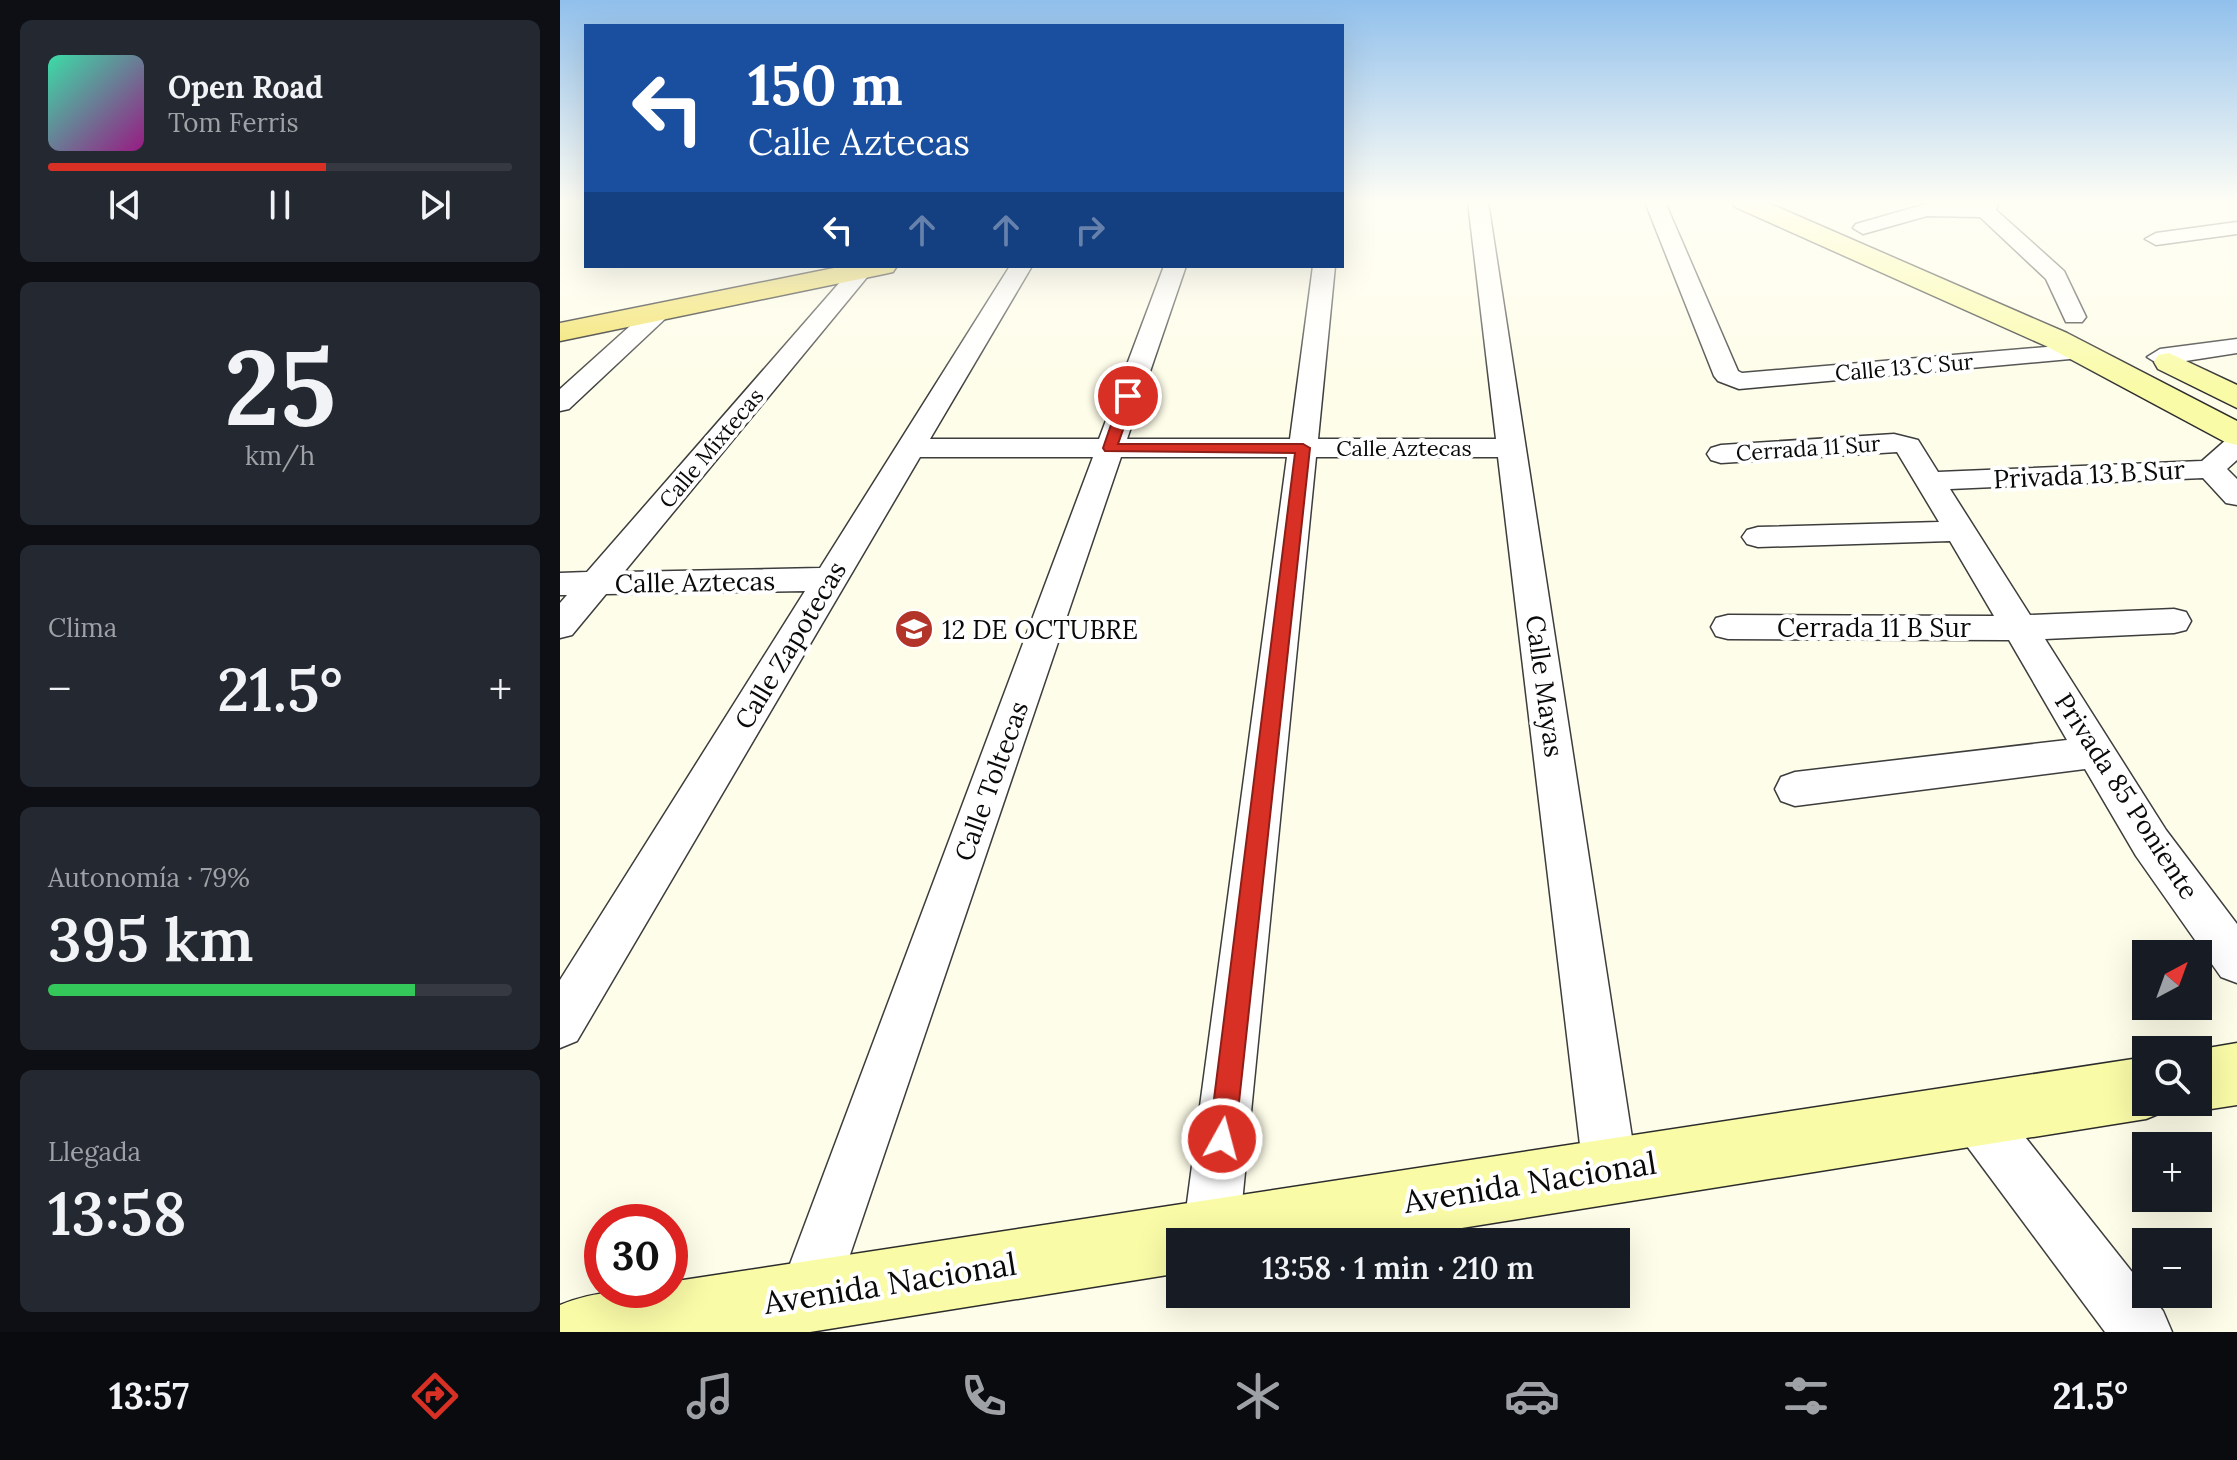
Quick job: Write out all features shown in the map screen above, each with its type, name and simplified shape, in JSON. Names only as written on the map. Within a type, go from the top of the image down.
[{"type":"main road","points":[[1885,264],[2081,351],[2186,404],[2237,435]]},
{"type":"main road","points":[[1949,264],[2102,330]]},
{"type":"main road","points":[[716,273],[742,268]]},
{"type":"main road","points":[[560,332],[873,268]]},
{"type":"main road","points":[[2131,344],[2237,398]]},
{"type":"main road","points":[[2212,1078],[2237,1074]]},
{"type":"main road","name":"Avenida Nacional","points":[[1243,1228],[1973,1112],[2132,1090]]},
{"type":"main road","name":"Avenida Nacional","points":[[582,1332],[1166,1240]]},
{"type":"street","name":"Calle Mayas","points":[[1487,264],[1610,1170]]},
{"type":"street","name":"Calle 13 C Sur","points":[[1681,264],[1727,376],[1754,380],[2081,351]]},
{"type":"street","points":[[2043,304],[2038,274],[2044,265],[2056,276],[2074,317]]},
{"type":"street","name":"Calle Mixtecas","points":[[560,626],[873,268]]},
{"type":"street","name":"Calle Zapotecas","points":[[560,1024],[1020,268]]},
{"type":"street","name":"Calle Toltecas","points":[[807,1296],[1174,268]]},
{"type":"street","points":[[1212,1228],[1324,268]]},
{"type":"street","points":[[560,403],[658,313]]},
{"type":"street","points":[[2160,357],[2237,346]]},
{"type":"street","name":"Cerrada 11 Sur","points":[[1721,454],[1894,442]]},
{"type":"street","name":"Privada 85 Poniente","points":[[1894,442],[1908,446],[1932,481],[2151,843],[2237,961]]},
{"type":"street","name":"Privada 13 B Sur","points":[[1932,481],[2210,469],[2237,445]]},
{"type":"street","name":"Calle Aztecas","points":[[910,448],[1513,448]]},
{"type":"street","points":[[2210,469],[2237,496]]},
{"type":"street","points":[[1758,537],[1962,531]]},
{"type":"street","name":"Calle Aztecas","points":[[560,584],[831,579]]},
{"type":"street","points":[[2021,628],[2174,621]]},
{"type":"street","name":"Cerrada 11 B Sur","points":[[1728,627],[2021,628]]},
{"type":"street","points":[[1795,789],[2096,752]]},
{"type":"street","points":[[1973,1112],[2142,1332]]},
{"type":"place","name":"12 DE OCTUBRE","points":[[914,629]]},
{"type":"route","points":[[1128,396],[1110,448],[1303,448],[1222,1139]]}]
